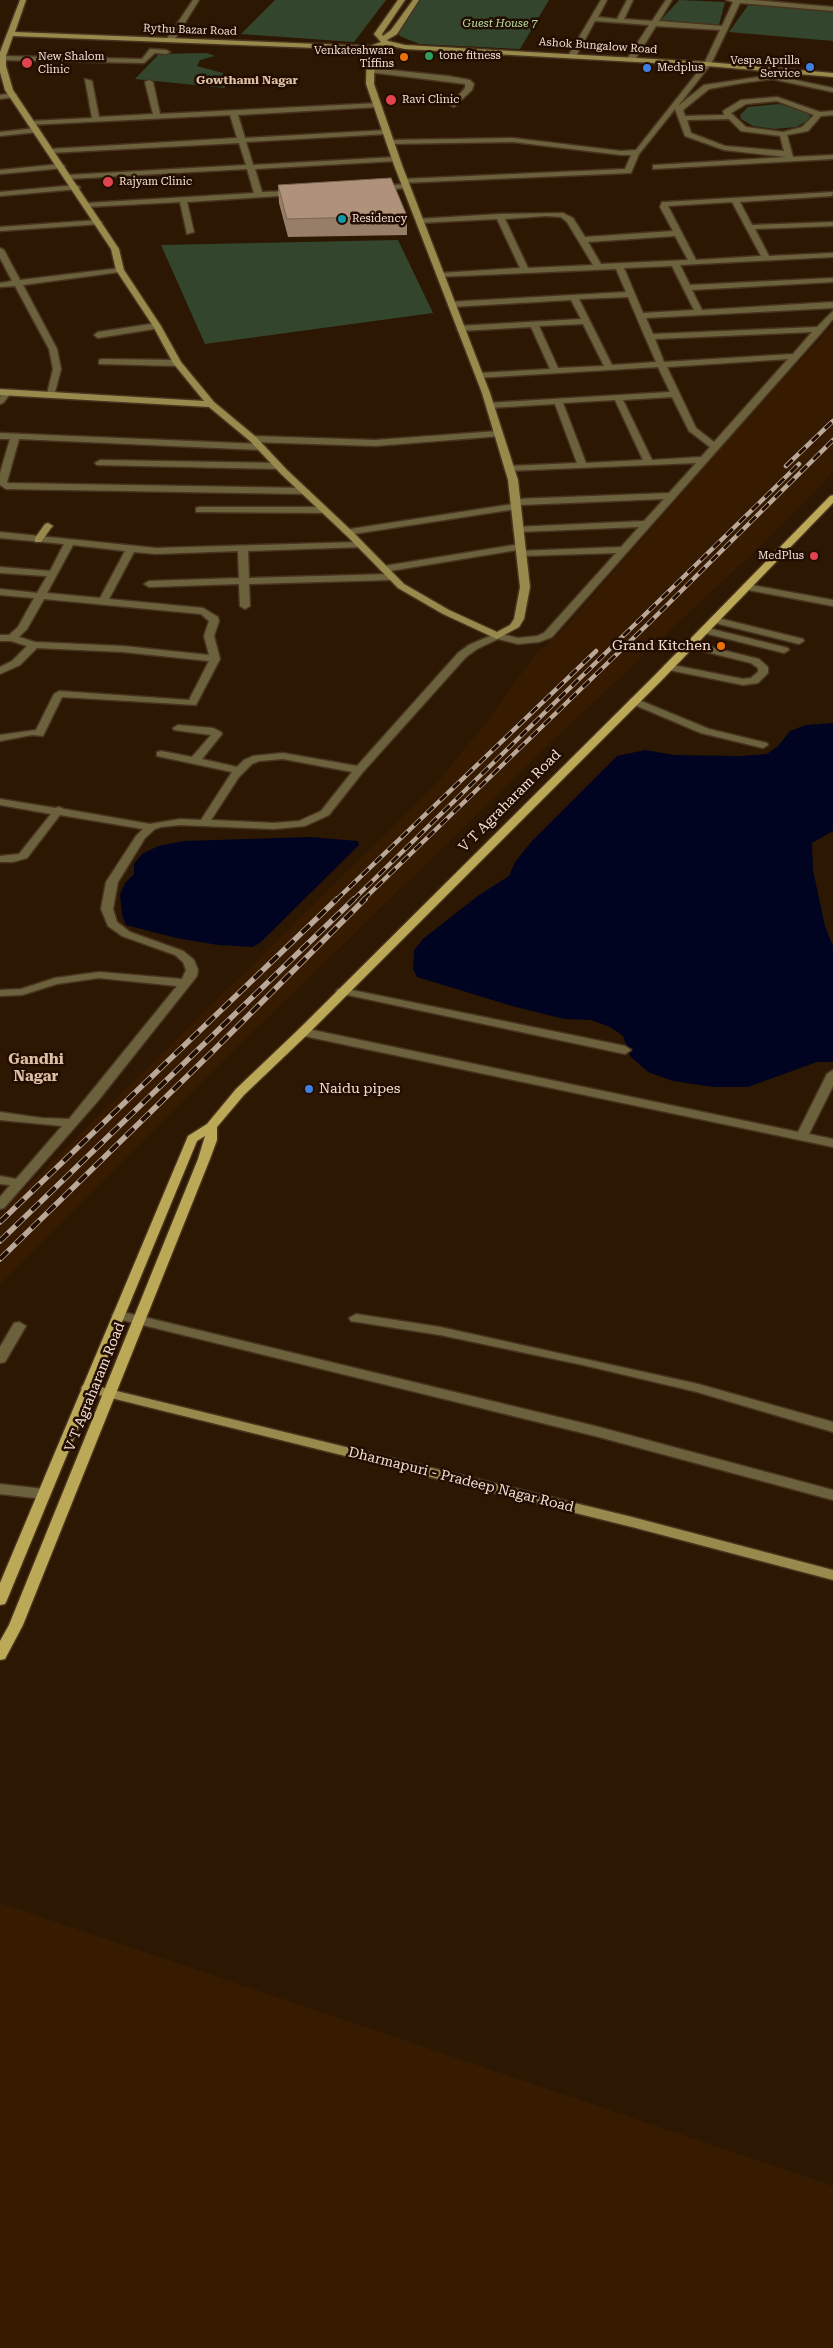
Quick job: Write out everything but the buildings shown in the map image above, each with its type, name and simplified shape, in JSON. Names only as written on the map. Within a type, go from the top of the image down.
[{"type":"main road","name":"V T Agraharam Road","points":[[0,1600],[192,1138],[211,1127],[240,1092],[303,1032],[690,645],[833,498]]},
{"type":"main road","name":"V T Agraharam Road","points":[[0,1655],[16,1625],[212,1140],[211,1127]]},
{"type":"street","points":[[23,0],[1,54],[2,66],[13,95],[98,222],[114,249],[120,270],[157,326],[177,363],[212,404],[253,439],[278,466],[401,586],[446,612],[497,636],[518,641],[539,639],[548,635],[833,314]]},
{"type":"street","points":[[170,40],[196,0]]},
{"type":"street","points":[[385,41],[378,34],[402,0]]},
{"type":"street","points":[[0,802],[60,810],[151,827],[173,823],[274,826],[302,824],[312,821],[325,812],[359,770],[462,655],[473,647],[514,627],[519,619],[525,587],[516,504],[509,469],[479,376],[405,184],[370,84],[371,48],[385,41],[390,36],[416,0]]},
{"type":"street","points":[[572,56],[604,0]]},
{"type":"street","points":[[619,21],[630,0]]},
{"type":"street","points":[[631,59],[669,0]]},
{"type":"street","points":[[729,0],[833,9]]},
{"type":"street","points":[[390,142],[513,140],[621,153],[642,150],[706,64],[737,1]]},
{"type":"street","points":[[592,19],[723,28]]},
{"type":"street","name":"Rythu Bazar Road","points":[[9,34],[371,48]]},
{"type":"street","name":"Ashok Bungalow Road","points":[[385,41],[405,47],[706,64],[833,76]]},
{"type":"street","points":[[1,54],[144,61],[153,51],[166,52]]},
{"type":"street","points":[[371,70],[448,78],[467,82],[470,84],[469,88],[454,105]]},
{"type":"street","points":[[819,114],[805,129],[783,134],[744,129],[726,113],[744,102],[749,91],[772,78],[833,90]]},
{"type":"street","points":[[88,82],[96,120]]},
{"type":"street","points":[[149,82],[157,116]]},
{"type":"street","points":[[833,113],[819,114],[800,106],[749,91],[707,87],[679,109],[688,134],[724,148],[789,156],[833,157]]},
{"type":"street","points":[[0,96],[13,95]]},
{"type":"street","points":[[0,134],[34,127],[96,120],[377,104]]},
{"type":"street","points":[[233,112],[258,195]]},
{"type":"street","points":[[682,118],[730,117]]},
{"type":"street","points":[[50,151],[387,132]]},
{"type":"street","points":[[783,134],[789,156]]},
{"type":"street","points":[[367,189],[405,184],[628,171],[636,152]]},
{"type":"street","points":[[656,167],[789,156]]},
{"type":"street","points":[[68,177],[396,159]]},
{"type":"street","points":[[0,172],[61,166]]},
{"type":"street","points":[[0,194],[76,187]]},
{"type":"street","points":[[87,205],[308,192]]},
{"type":"street","points":[[693,262],[664,207],[665,204],[832,194]]},
{"type":"street","points":[[183,199],[190,232]]},
{"type":"street","points":[[734,199],[767,258]]},
{"type":"street","points":[[420,221],[500,216],[563,215],[570,220],[599,267]]},
{"type":"street","points":[[500,216],[525,270]]},
{"type":"street","points":[[0,229],[98,222]]},
{"type":"street","points":[[750,227],[833,224]]},
{"type":"street","points":[[583,240],[678,233]]},
{"type":"street","points":[[0,250],[54,355],[57,369],[51,394]]},
{"type":"street","points":[[440,275],[833,255]]},
{"type":"street","points":[[675,263],[698,311]]},
{"type":"street","points":[[619,266],[661,364],[692,429],[715,447]]},
{"type":"street","points":[[0,285],[120,270]]},
{"type":"street","points":[[686,288],[833,280]]},
{"type":"street","points":[[451,304],[631,294]]},
{"type":"street","points":[[574,297],[609,367]]},
{"type":"street","points":[[640,316],[698,311],[833,305]]},
{"type":"street","points":[[460,328],[586,321]]},
{"type":"street","points":[[534,324],[555,371]]},
{"type":"street","points":[[98,335],[157,326]]},
{"type":"street","points":[[649,337],[820,329]]},
{"type":"street","points":[[479,376],[796,356]]},
{"type":"street","points":[[102,362],[177,363]]},
{"type":"street","points":[[0,401],[3,393],[51,394],[212,404]]},
{"type":"street","points":[[489,405],[676,394]]},
{"type":"street","points":[[618,398],[649,463]]},
{"type":"street","points":[[558,401],[583,466]]},
{"type":"street","points":[[253,439],[396,442],[498,434]]},
{"type":"street","points":[[0,436],[261,447]]},
{"type":"street","points":[[15,437],[2,482],[6,486],[304,491]]},
{"type":"street","points":[[509,469],[703,460]]},
{"type":"street","points":[[100,463],[278,466]]},
{"type":"street","points":[[347,532],[516,504],[671,496]]},
{"type":"street","points":[[199,510],[324,510]]},
{"type":"street","points":[[518,529],[647,524]]},
{"type":"street","points":[[38,540],[48,526]]},
{"type":"street","points":[[0,535],[130,550],[184,552],[360,545]]},
{"type":"street","points":[[12,638],[22,629],[70,543]]},
{"type":"street","points":[[103,602],[130,550]]},
{"type":"street","points":[[243,550],[245,606]]},
{"type":"street","points":[[384,569],[521,550],[624,550]]},
{"type":"street","points":[[0,570],[52,574]]},
{"type":"street","points":[[149,584],[392,577]]},
{"type":"street","points":[[746,587],[833,603]]},
{"type":"street","points":[[0,592],[40,597],[197,609],[208,613],[214,621],[209,636],[215,658],[192,703],[59,694],[39,734],[32,732],[0,738]]},
{"type":"street","points":[[714,620],[799,641]]},
{"type":"street","points":[[704,630],[784,650]]},
{"type":"street","points":[[0,638],[12,638],[34,645],[73,646],[215,658]]},
{"type":"street","points":[[0,671],[16,663],[34,645]]},
{"type":"street","points":[[668,667],[743,682],[754,680],[763,673],[763,667],[755,662],[690,645]]},
{"type":"street","points":[[634,701],[705,731],[763,745]]},
{"type":"street","points":[[178,728],[216,733],[217,736],[195,761]]},
{"type":"street","points":[[160,754],[239,770]]},
{"type":"street","points":[[204,823],[239,770],[257,758],[275,755],[359,770]]},
{"type":"street","points":[[0,858],[13,859],[23,856],[60,810]]},
{"type":"street","points":[[0,1205],[93,1099],[184,982],[191,976],[192,970],[188,960],[178,953],[126,934],[112,924],[107,909],[112,882],[141,836],[151,827]]},
{"type":"street","points":[[0,993],[22,992],[55,981],[98,975],[184,982]]},
{"type":"street","points":[[342,992],[626,1050]]},
{"type":"street","points":[[303,1032],[833,1143]]},
{"type":"street","points":[[802,1137],[833,1074]]},
{"type":"street","points":[[0,1116],[42,1122],[71,1123]]},
{"type":"street","points":[[0,1180],[19,1182]]},
{"type":"street","points":[[119,1315],[585,1429],[833,1495]]},
{"type":"street","points":[[356,1318],[440,1331],[584,1361],[698,1388],[833,1427]]},
{"type":"street","points":[[0,1360],[19,1326]]},
{"type":"street","name":"Dharmapuri - Pradeep Nagar Road","points":[[88,1388],[632,1522],[833,1575]]},
{"type":"street","points":[[0,1489],[44,1494]]},
{"type":"shaded area","points":[[833,325],[833,472],[760,546],[550,743],[222,1062],[0,1284],[0,1213],[438,782],[488,720],[534,656],[565,628],[735,432]]},
{"type":"shaded area","points":[[0,1903],[833,2186],[833,2348],[0,2348]]},
{"type":"green space","points":[[275,0],[386,0],[354,42],[241,34]]},
{"type":"green space","name":"Guest House 7","points":[[420,0],[549,0],[520,49],[420,44],[400,36],[397,31]]},
{"type":"green space","points":[[679,0],[725,2],[719,25],[661,20]]},
{"type":"green space","points":[[749,4],[833,12],[833,41],[729,32]]},
{"type":"green space","points":[[207,53],[215,56],[200,60],[197,66],[223,73],[225,88],[135,79],[159,54]]},
{"type":"green space","points":[[779,104],[807,112],[810,116],[809,120],[796,127],[775,129],[753,126],[741,119],[740,115],[748,107]]},
{"type":"green space","points":[[398,240],[433,313],[205,344],[161,245]]},
{"type":"water","points":[[833,723],[833,831],[812,843],[813,870],[825,926],[833,946],[833,1062],[817,1062],[748,1087],[713,1087],[673,1081],[648,1072],[630,1056],[623,1036],[610,1027],[591,1020],[564,1019],[512,1006],[417,977],[413,969],[414,950],[423,939],[479,895],[509,876],[515,862],[532,841],[617,756],[645,750],[674,755],[741,756],[767,754],[778,746],[790,731],[806,725]]},
{"type":"water","points":[[310,837],[358,841],[359,845],[261,942],[253,947],[218,945],[176,938],[126,925],[122,915],[120,894],[125,883],[134,874],[134,864],[142,854],[158,846],[184,841]]},
{"type":"railway","points":[[786,466],[833,421]]},
{"type":"railway","points":[[363,900],[650,622],[833,440]]},
{"type":"railway","points":[[353,900],[799,464]]},
{"type":"railway","points":[[336,900],[596,651]]},
{"type":"railway","points":[[0,1222],[337,899]]},
{"type":"railway","points":[[0,1241],[354,899]]},
{"type":"railway","points":[[0,1259],[211,1053],[365,899]]},
{"type":"place","name":"tone fitness","points":[[429,56]]},
{"type":"place","name":"Venkateshwara Tiffins","points":[[404,57]]},
{"type":"place","name":"New Shalom Clinic","points":[[27,63]]},
{"type":"place","name":"Vespa Aprilla Service","points":[[810,67]]},
{"type":"place","name":"Medplus","points":[[647,68]]},
{"type":"place","name":"Ravi Clinic","points":[[391,100]]},
{"type":"place","name":"Rajyam Clinic","points":[[108,182]]},
{"type":"place","name":"Residency","points":[[342,219]]},
{"type":"place","name":"MedPlus","points":[[814,556]]},
{"type":"place","name":"Grand Kitchen","points":[[721,646]]},
{"type":"place","name":"Naidu pipes","points":[[309,1089]]},
{"type":"district","name":"Gowthami Nagar","points":[[247,80]]},
{"type":"district","name":"Gandhi Nagar","points":[[36,1068]]}]
